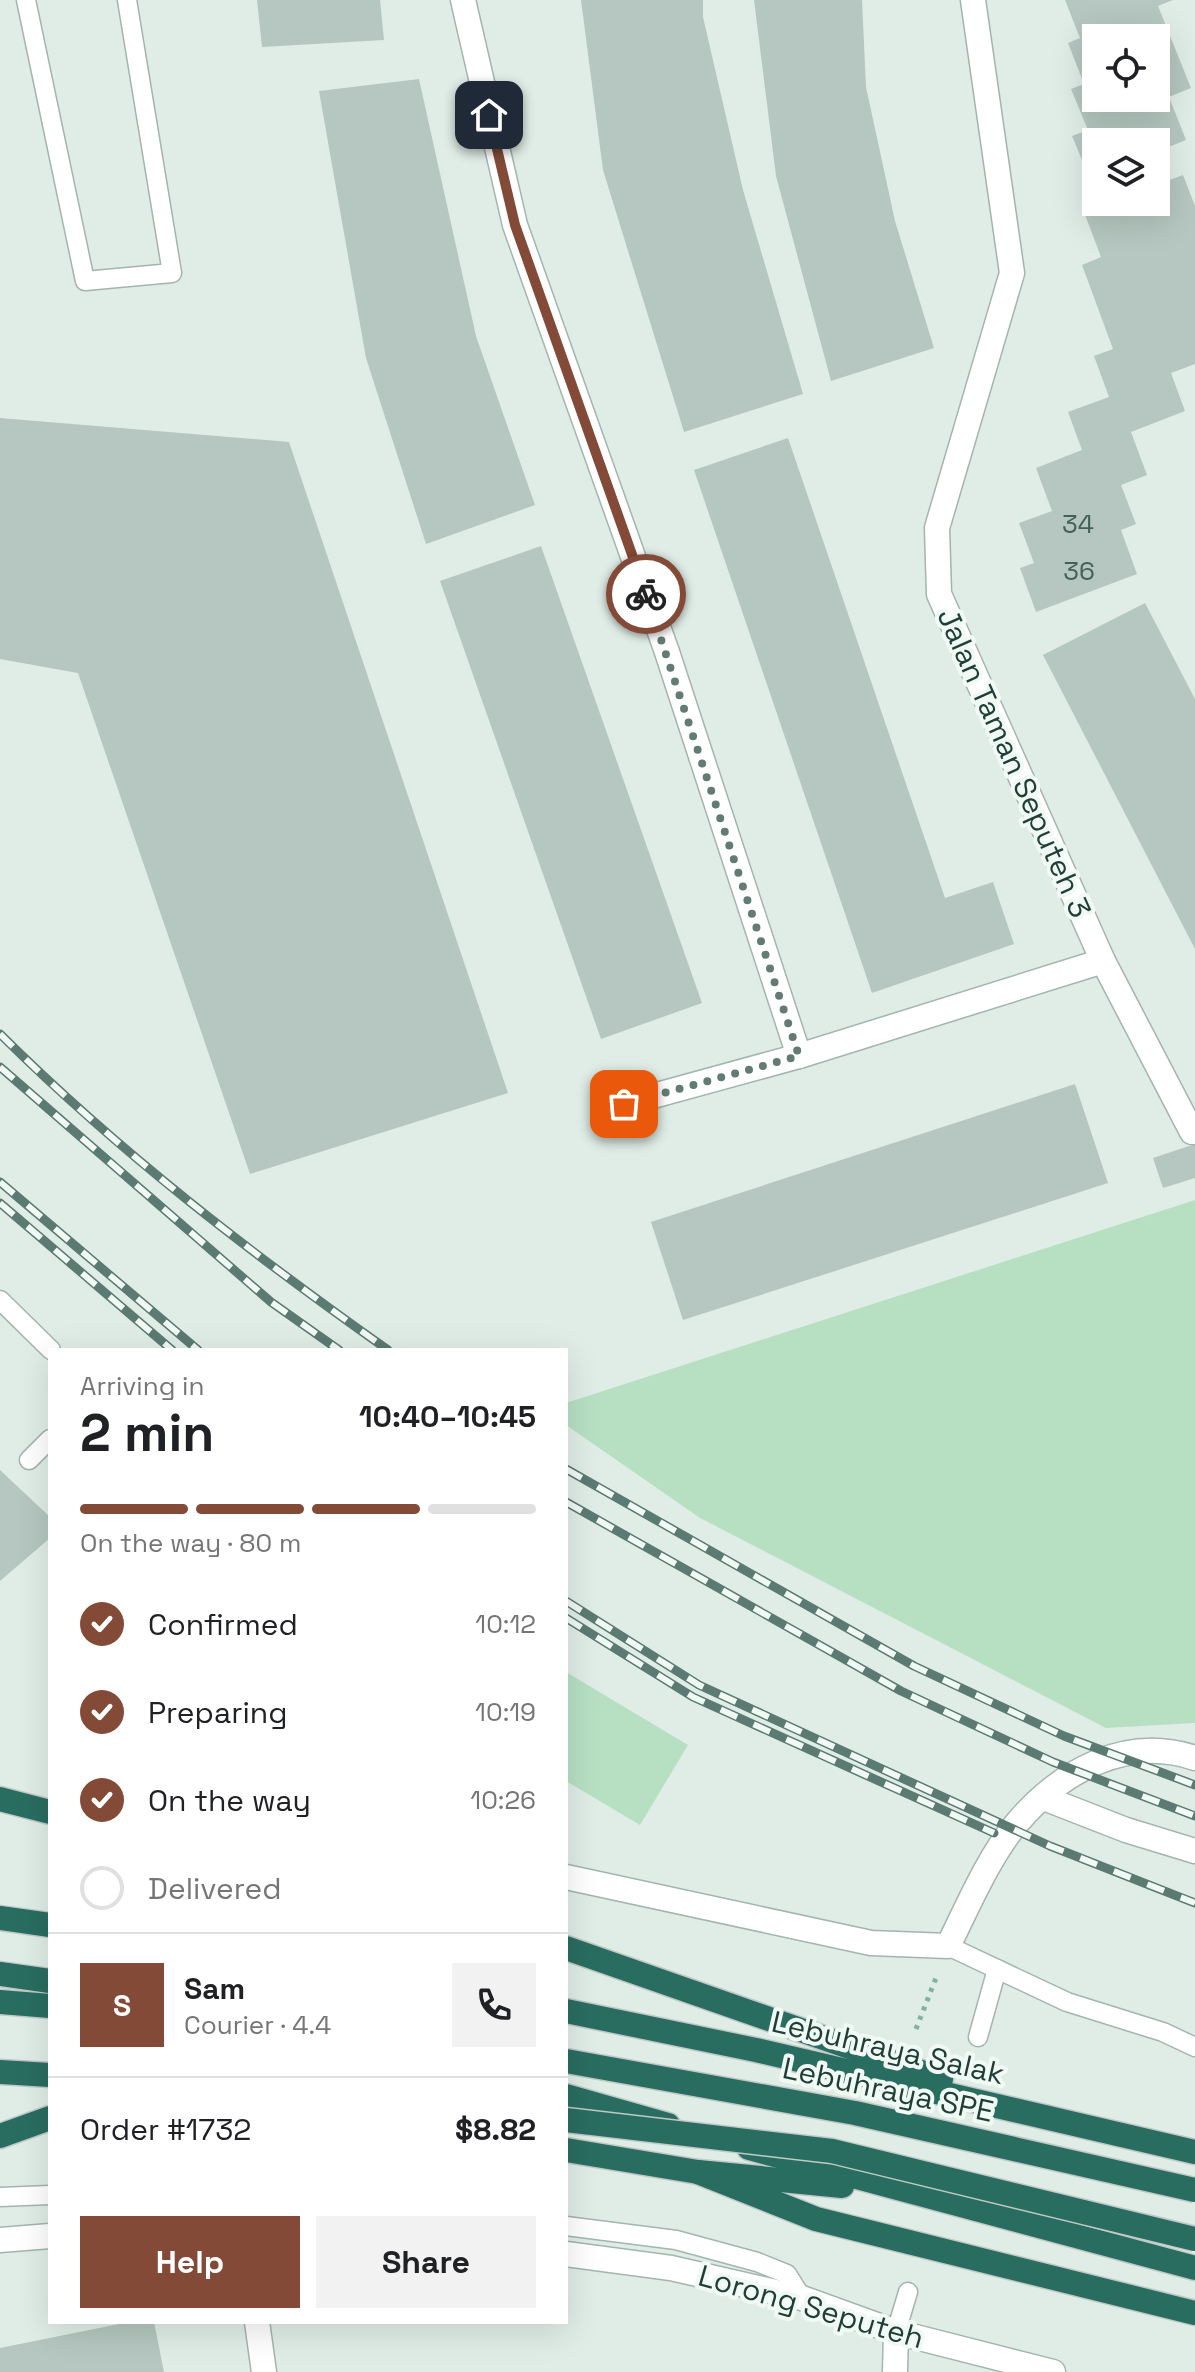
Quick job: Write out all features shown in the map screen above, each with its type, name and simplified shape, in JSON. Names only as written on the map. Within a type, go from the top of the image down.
[{"type":"highway","points":[[0,1799],[48,1811]]},
{"type":"highway","points":[[0,1918],[48,1925]]},
{"type":"highway","points":[[568,1949],[1073,2122]]},
{"type":"highway","points":[[0,1974],[48,1981]]},
{"type":"highway","points":[[0,2002],[48,2006]]},
{"type":"highway","name":"Lebuhraya Salak","points":[[568,2011],[1073,2122],[1195,2152]]},
{"type":"highway","name":"Lebuhraya SPE","points":[[568,2061],[855,2113],[1195,2190]]},
{"type":"highway","points":[[0,2074],[48,2076]]},
{"type":"highway","points":[[568,2097],[900,2191],[1195,2268]]},
{"type":"highway","points":[[0,2136],[48,2119]]},
{"type":"highway","points":[[568,2120],[832,2151],[1195,2239]]},
{"type":"highway","points":[[568,2150],[698,2172],[900,2191]]},
{"type":"highway","points":[[698,2172],[816,2219],[1195,2313]]},
{"type":"street","points":[[463,0],[515,225],[667,652],[799,1056]]},
{"type":"street","name":"Jalan Taman Seputeh 3","points":[[973,0],[1012,273],[937,528],[939,594],[1103,961],[1192,1132]]},
{"type":"street","points":[[624,1104],[799,1056],[1103,961]]},
{"type":"street","points":[[568,1877],[871,1943],[948,1946],[1016,1824],[1069,1773],[1131,1752],[1156,1750],[1195,1758]]},
{"type":"street","points":[[1044,1798],[1126,1830],[1195,1851]]},
{"type":"street","points":[[0,2240],[48,2236]]},
{"type":"street","name":"Lorong Seputeh","points":[[568,2254],[671,2268],[802,2298],[896,2332],[1053,2372]]},
{"type":"street","points":[[257,2324],[264,2372]]},
{"type":"street","points":[[895,2372],[896,2332]]},
{"type":"lane","points":[[26,0],[85,281],[172,273],[127,0]]},
{"type":"lane","points":[[0,1300],[49,1348]]},
{"type":"lane","points":[[29,1460],[48,1441]]},
{"type":"lane","points":[[948,1946],[1067,2002],[1163,2032],[1195,2047]]},
{"type":"lane","points":[[978,2037],[997,1969]]},
{"type":"lane","points":[[0,2197],[48,2195]]},
{"type":"lane","points":[[568,2226],[676,2240],[757,2262],[787,2274],[802,2298]]},
{"type":"lane","points":[[896,2332],[908,2292]]},
{"type":"path","points":[[916,2029],[948,1946]]},
{"type":"green space","points":[[1195,1200],[1195,1723],[1106,1728],[700,1518],[568,1426],[568,1402]]},
{"type":"green space","points":[[568,1673],[688,1745],[640,1825],[568,1782]]},
{"type":"building","points":[[257,0],[380,0],[384,40],[262,47]]},
{"type":"building","points":[[581,0],[703,0],[703,17],[743,190],[803,394],[684,432],[603,170]]},
{"type":"building","points":[[754,0],[862,0],[866,87],[895,221],[934,348],[831,381],[776,176]]},
{"type":"building","points":[[1065,0],[1173,0],[1158,6],[1165,24],[1082,24],[1082,79],[1068,43],[1080,38]]},
{"type":"building","points":[[1170,36],[1191,88],[1170,97]]},
{"type":"building","points":[[419,79],[476,336],[535,505],[426,544],[366,358],[319,91]]},
{"type":"building","points":[[1082,85],[1082,112],[1170,112],[1170,100],[1186,140],[1170,146],[1170,128],[1087,128],[1071,89]]},
{"type":"building","points":[[1082,132],[1082,160],[1072,136]]},
{"type":"building","points":[[1183,175],[1195,206],[1195,364],[1171,373],[1185,411],[1131,432],[1147,475],[1121,485],[1136,524],[1121,530],[1137,574],[1036,612],[1020,568],[1034,563],[1019,523],[1052,511],[1036,468],[1082,450],[1068,412],[1109,397],[1094,356],[1113,349],[1082,265],[1101,257],[1086,216],[1170,216],[1170,180]]},
{"type":"building","points":[[0,418],[289,442],[508,1093],[250,1174],[78,673],[0,659]]},
{"type":"building","points":[[788,438],[945,898],[993,882],[1014,944],[872,993],[694,470]]},
{"type":"building","points":[[541,546],[702,1003],[601,1039],[440,581]]},
{"type":"building","points":[[1145,603],[1195,699],[1195,949],[1043,655]]},
{"type":"building","points":[[1075,1084],[1108,1183],[683,1320],[651,1222]]},
{"type":"building","points":[[1195,1144],[1195,1178],[1163,1188],[1153,1158]]},
{"type":"building","points":[[0,1470],[48,1515],[48,1540],[0,1581]]},
{"type":"building","points":[[119,2324],[154,2324],[164,2372],[0,2372],[0,2348]]},
{"type":"railway","points":[[0,1034],[139,1161],[287,1277],[385,1348]]},
{"type":"railway","points":[[0,1067],[271,1302],[336,1348]]},
{"type":"railway","points":[[0,1182],[196,1348]]},
{"type":"railway","points":[[0,1203],[170,1348]]},
{"type":"railway","points":[[568,1470],[914,1666],[1064,1736],[1195,1785]]},
{"type":"railway","points":[[568,1503],[901,1691],[1053,1762],[1195,1816]]},
{"type":"railway","points":[[568,1602],[699,1685],[1050,1846],[1195,1903]]},
{"type":"railway","points":[[568,1619],[693,1697],[994,1833]]},
{"type":"way so far","points":[[624,1104],[799,1056],[646,594]]},
{"type":"route","points":[[489,115],[515,225],[646,594]]}]
